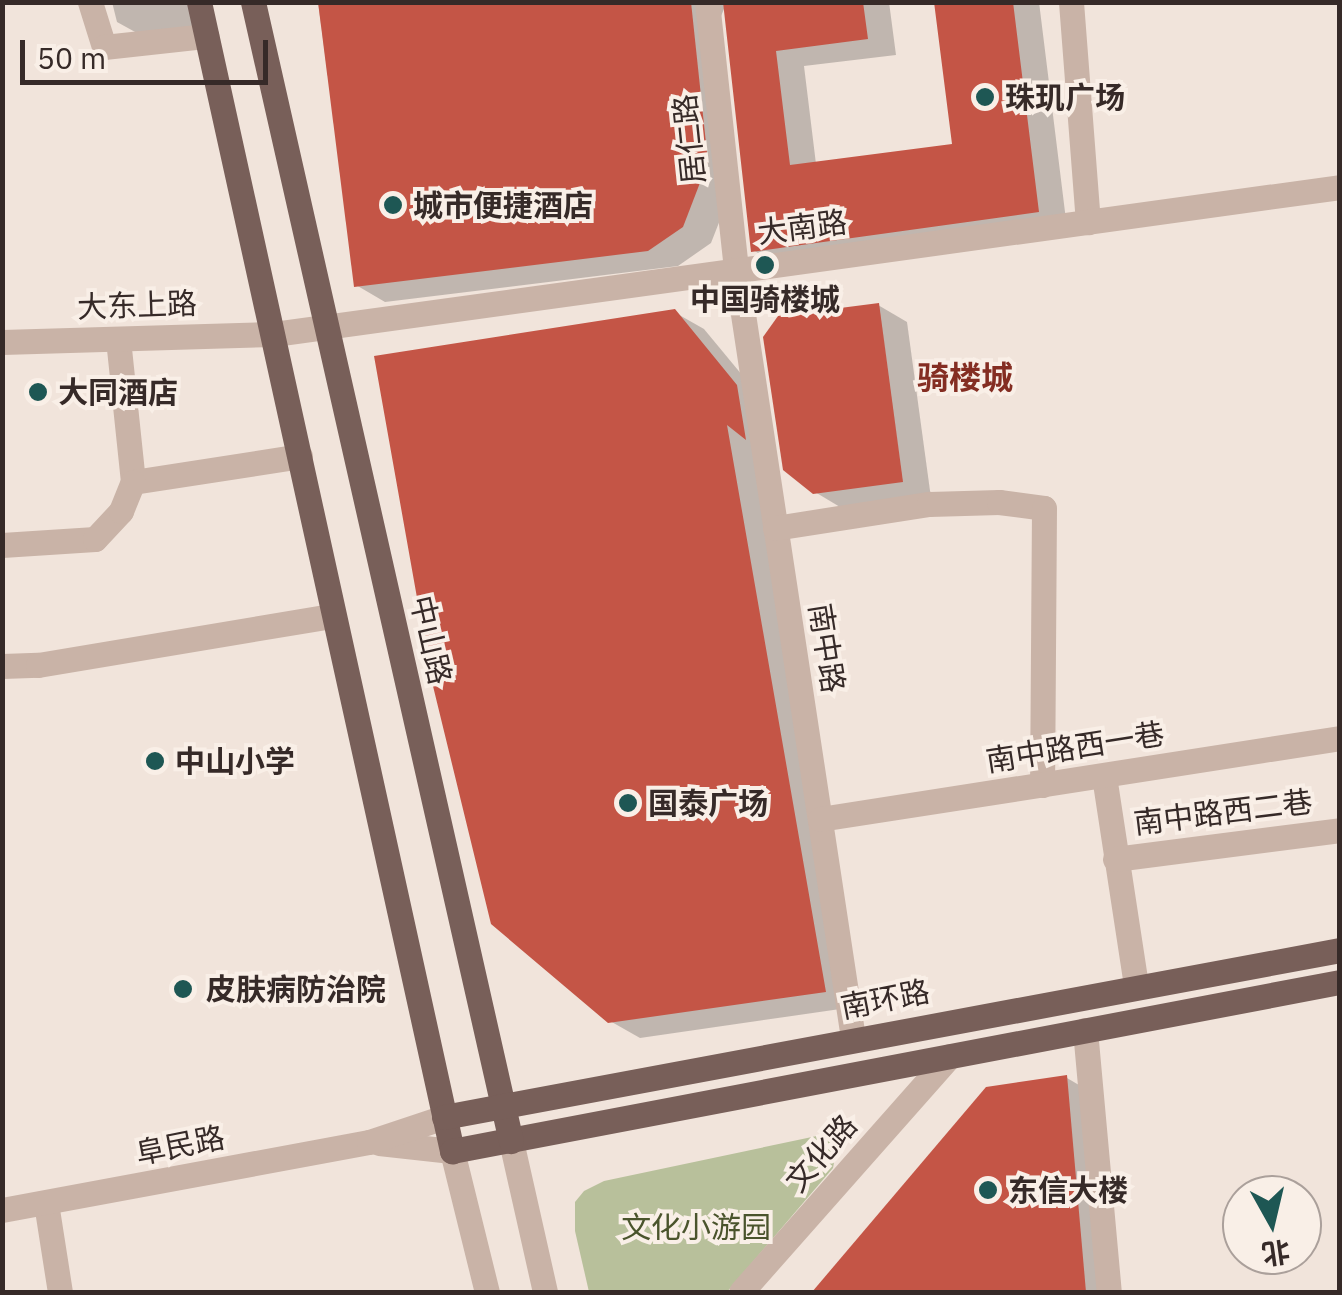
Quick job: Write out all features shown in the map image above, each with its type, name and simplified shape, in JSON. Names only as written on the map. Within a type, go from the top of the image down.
[{"type":"main road","points":[[198,2],[452,1152],[1340,982]]},
{"type":"main road","name":"中山路","points":[[254,2],[512,1141]]},
{"type":"main road","name":"南环路","points":[[444,1117],[1340,950]]},
{"type":"street","points":[[90,2],[104,47],[206,36]]},
{"type":"street","name":"居仁路","points":[[707,2],[736,268]]},
{"type":"street","points":[[1071,2],[1088,222]]},
{"type":"street","name":"大南路","points":[[274,334],[1340,188]]},
{"type":"street","name":"南中路","points":[[736,268],[853,1038]]},
{"type":"street","name":"大东上路","points":[[2,342],[274,334]]},
{"type":"street","points":[[2,545],[95,539],[122,511],[133,482],[118,339]]},
{"type":"street","points":[[133,482],[300,456]]},
{"type":"street","points":[[776,528],[929,504],[998,502],[1044,508],[1042,785]]},
{"type":"street","points":[[2,666],[38,664],[332,616]]},
{"type":"street","name":"南中路西一巷","points":[[820,819],[1340,738]]},
{"type":"street","points":[[1104,776],[1136,986]]},
{"type":"street","name":"南中路西二巷","points":[[1115,859],[1340,830]]},
{"type":"street","points":[[1085,1030],[1109,1292]]},
{"type":"street","name":"文化路","points":[[741,1292],[950,1056]]},
{"type":"street","points":[[369,1142],[444,1117]]},
{"type":"street","name":"中山路","points":[[512,1141],[545,1292]]},
{"type":"street","points":[[369,1142],[452,1152],[488,1292]]},
{"type":"street","name":"阜民路","points":[[2,1210],[369,1142]]},
{"type":"street","points":[[46,1203],[60,1292]]},
{"type":"green space","name":"文化小游园","points":[[831,1133],[838,1140],[833,1168],[727,1292],[589,1292],[575,1231],[575,1202],[584,1191],[604,1181]]},
{"type":"building","points":[[318,2],[691,2],[708,162],[683,227],[648,251],[354,287]]},
{"type":"building","name":"珠玑广场","points":[[723,2],[863,2],[868,39],[776,51],[790,165],[952,144],[934,2],[1013,2],[1039,212],[751,252]]},
{"type":"building","points":[[879,303],[903,482],[813,494],[783,470],[763,337],[778,316]]},
{"type":"building","points":[[675,309],[737,385],[746,440],[727,425],[826,992],[608,1023],[491,924],[432,682],[374,356]]},
{"type":"building","name":"东信大楼","points":[[1067,1075],[1086,1292],[812,1292],[986,1087]]},
{"type":"place","name":"珠玑广场","points":[[985,97]]},
{"type":"place","name":"城市便捷酒店","points":[[393,205]]},
{"type":"place","name":"中国骑楼城","points":[[765,265]]},
{"type":"place","name":"大同酒店","points":[[38,392]]},
{"type":"place","name":"中山小学","points":[[155,761]]},
{"type":"place","name":"国泰广场","points":[[628,803]]},
{"type":"place","name":"皮肤病防治院","points":[[183,989]]},
{"type":"place","name":"东信大楼","points":[[988,1190]]},
{"type":"district","name":"骑楼城","points":[[965,377]]}]
